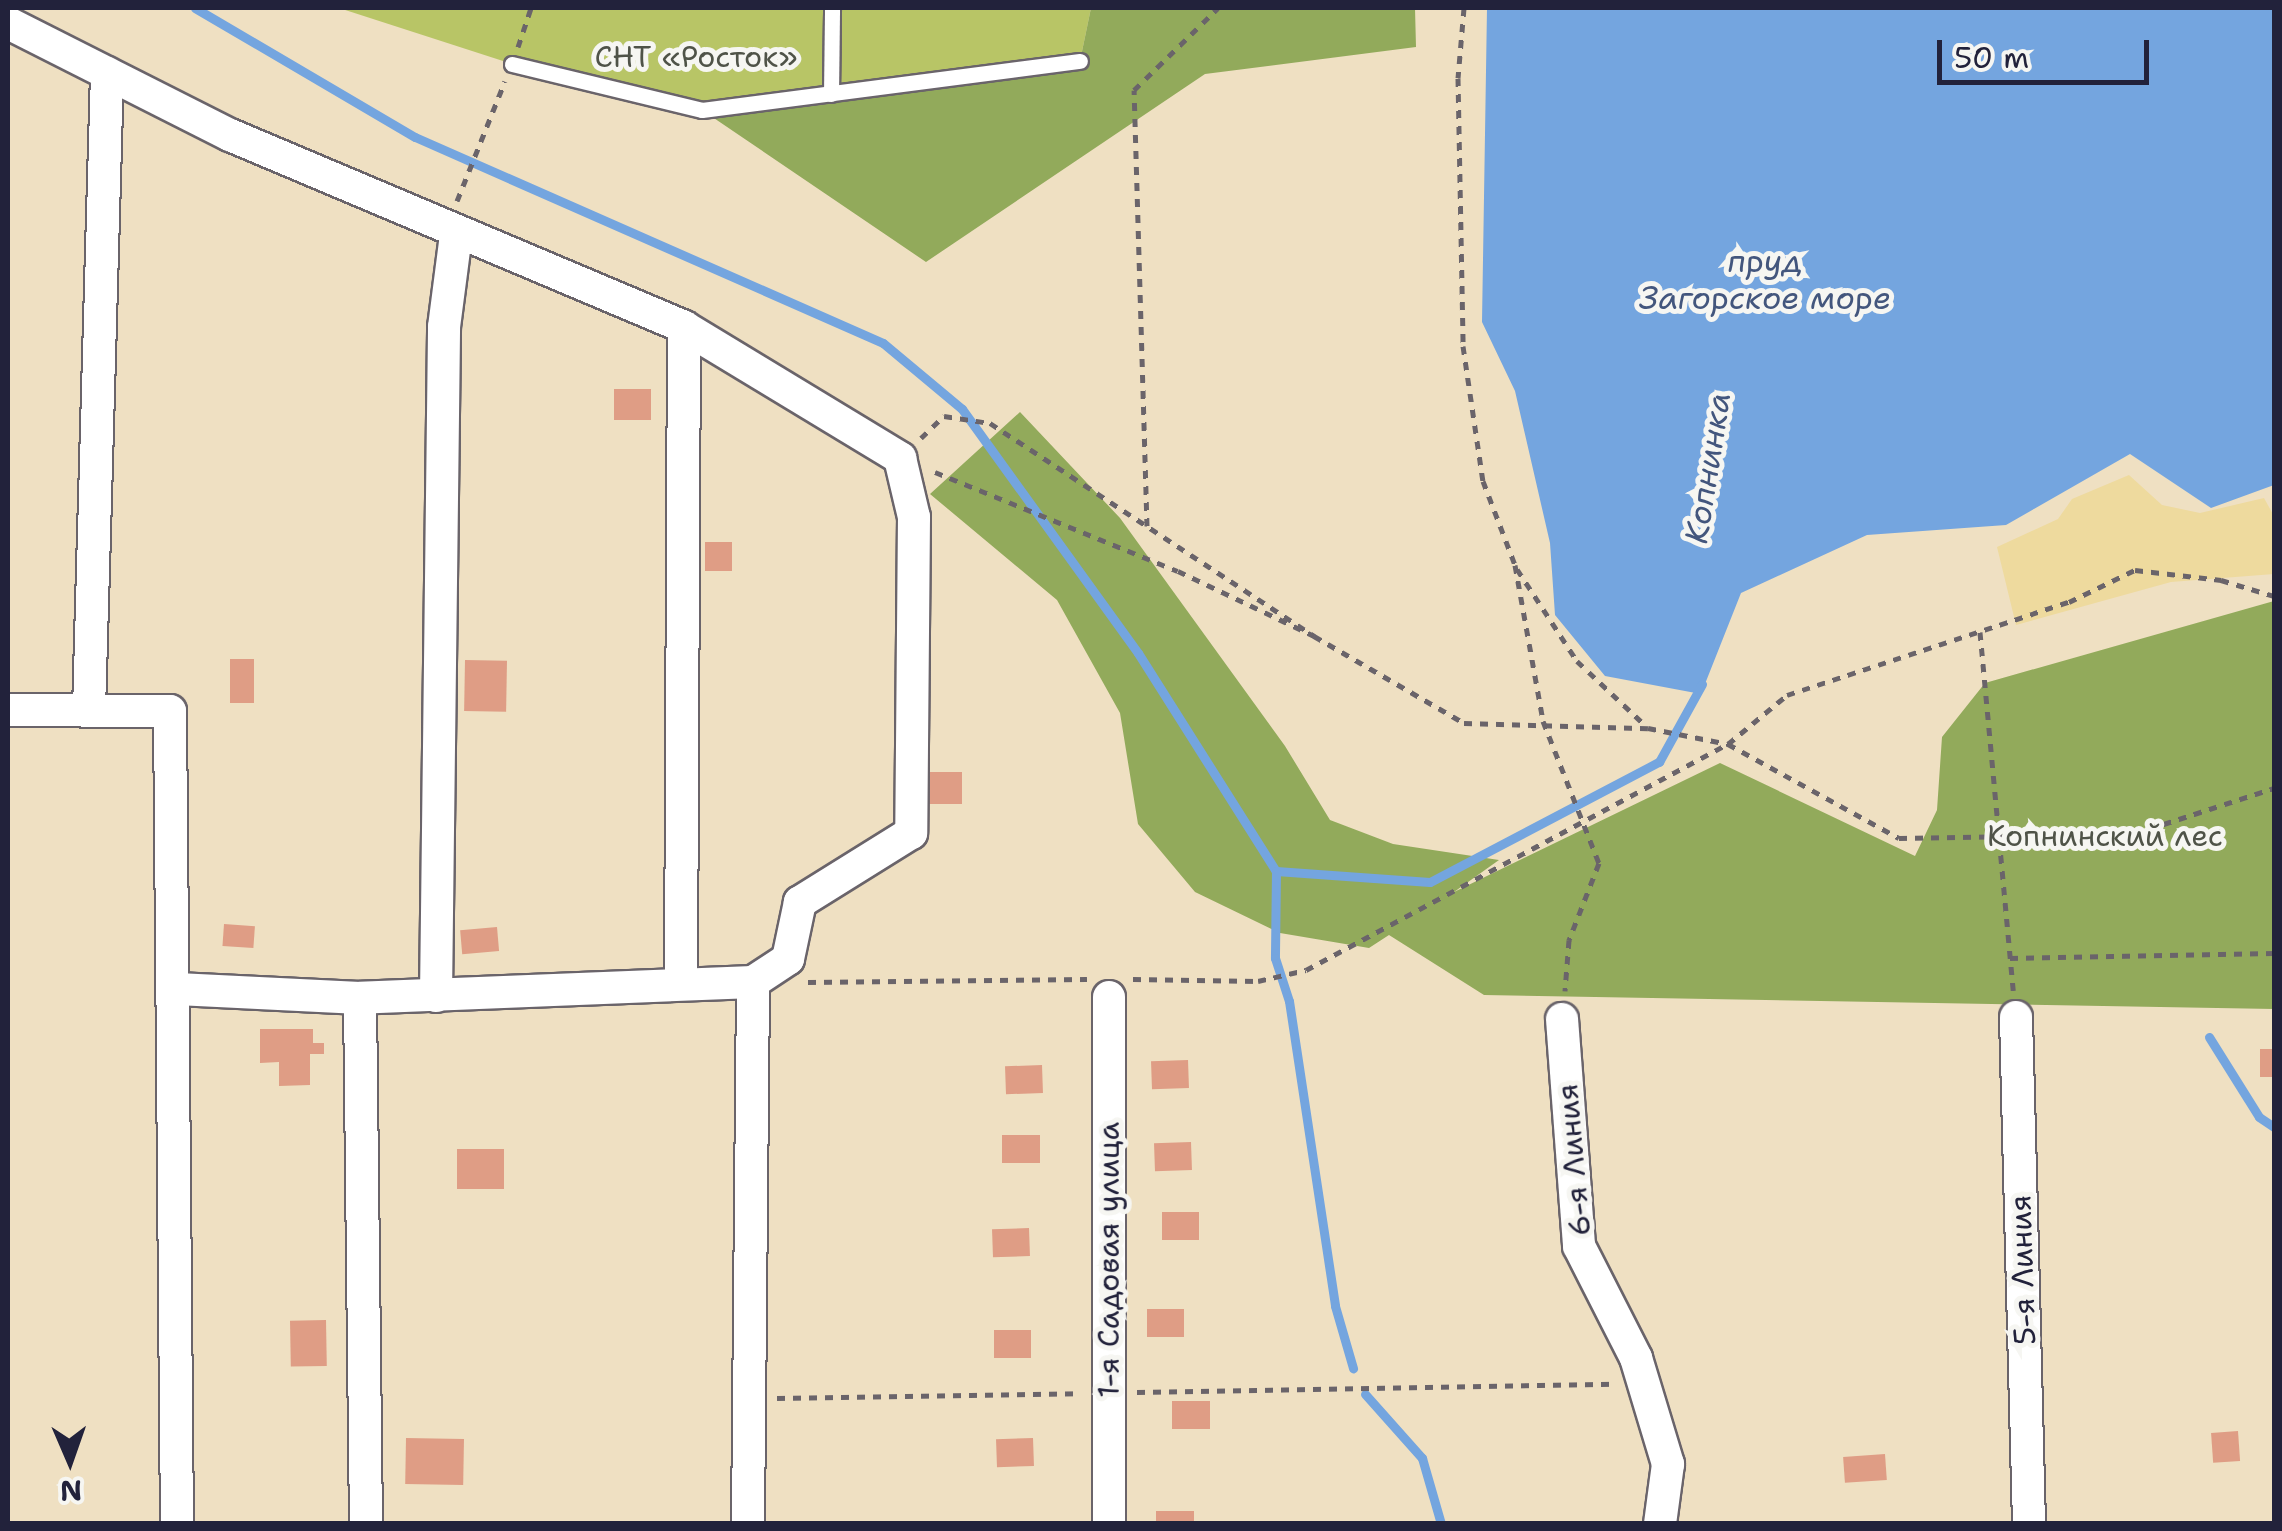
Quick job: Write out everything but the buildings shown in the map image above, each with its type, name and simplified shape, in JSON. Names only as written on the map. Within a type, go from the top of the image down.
[{"type":"street","points":[[8,23],[456,235],[684,326],[900,458],[914,517],[911,833],[800,902],[788,959],[753,982],[360,998],[177,989]]},
{"type":"street","points":[[89,710],[107,73]]},
{"type":"street","points":[[436,996],[444,328],[456,235]]},
{"type":"street","points":[[682,984],[684,326]]},
{"type":"street","points":[[8,710],[170,711],[177,989],[178,1524]]},
{"type":"street","points":[[748,1524],[753,982]]},
{"type":"street","name":"1-я Садовая улица","points":[[1109,985],[1109,1524]]},
{"type":"street","points":[[360,998],[366,1524]]},
{"type":"street","name":"5-я Линия","points":[[2016,1018],[2029,1524]]},
{"type":"street","name":"6-я Линия","points":[[1562,1019],[1579,1246],[1644,1384],[1668,1464],[1660,1524]]},
{"type":"lane","points":[[831,94],[832,8]]},
{"type":"lane","points":[[512,64],[702,110],[1080,61]]},
{"type":"path","points":[[456,235],[450,217],[531,8]]},
{"type":"path","points":[[1146,526],[1134,90],[1218,8]]},
{"type":"path","points":[[1464,8],[1458,78],[1463,346],[1483,481],[1515,566],[1542,721],[1600,863],[1569,940],[1562,1019]]},
{"type":"path","points":[[944,416],[990,423],[1314,636],[1464,723],[1542,721],[1648,728],[1712,739],[1728,744],[1899,838],[2133,834],[2274,788]]},
{"type":"path","points":[[900,458],[1178,571],[1314,636]]},
{"type":"path","points":[[1515,566],[1577,661],[1648,728]]},
{"type":"path","points":[[753,982],[1109,985],[1258,981],[1306,970],[1581,815],[1728,744],[1787,695],[2069,602],[2135,570],[2221,580],[2274,596]]},
{"type":"path","points":[[1980,631],[2016,1018]]},
{"type":"path","points":[[2010,958],[2274,953]]},
{"type":"path","points":[[749,1399],[1644,1384]]},
{"type":"green space","name":"СНТ «Росток»","points":[[339,8],[1091,8],[1080,61],[702,110],[512,64]]},
{"type":"green space","points":[[1091,8],[1415,8],[1416,47],[1205,74],[926,262],[702,110],[1080,61]]},
{"type":"green space","name":"Копнинский лес","points":[[1020,412],[1120,518],[1285,746],[1330,820],[1393,844],[1499,860],[1454,892],[1720,763],[1915,856],[1937,810],[1942,737],[1985,683],[2274,601],[2274,1009],[1484,995],[1389,935],[1369,948],[1280,933],[1195,892],[1138,824],[1120,713],[1057,600],[930,494]]},
{"type":"sand","points":[[2129,475],[2162,505],[2200,513],[2264,498],[2274,516],[2274,574],[2171,582],[2016,625],[1997,547],[2058,519],[2072,499]]},
{"type":"water","name":"пруд Загорское море","points":[[1487,8],[2274,8],[2274,485],[2211,508],[2130,454],[2006,525],[1867,535],[1741,593],[1701,694],[1605,676],[1555,615],[1550,543],[1515,391],[1482,322]]},
{"type":"waterway","points":[[195,8],[415,137],[883,343],[962,409],[1138,653],[1276,871],[1430,882],[1659,762],[1702,684]]},
{"type":"waterway","points":[[1276,871],[1275,958],[1289,1001],[1335,1306],[1353,1368]]},
{"type":"waterway","points":[[2209,1037],[2259,1117],[2274,1127]]},
{"type":"waterway","points":[[1365,1394],[1422,1458],[1441,1524]]},
{"type":"water label","name":"Копнинка","points":[[1708,468]]}]
